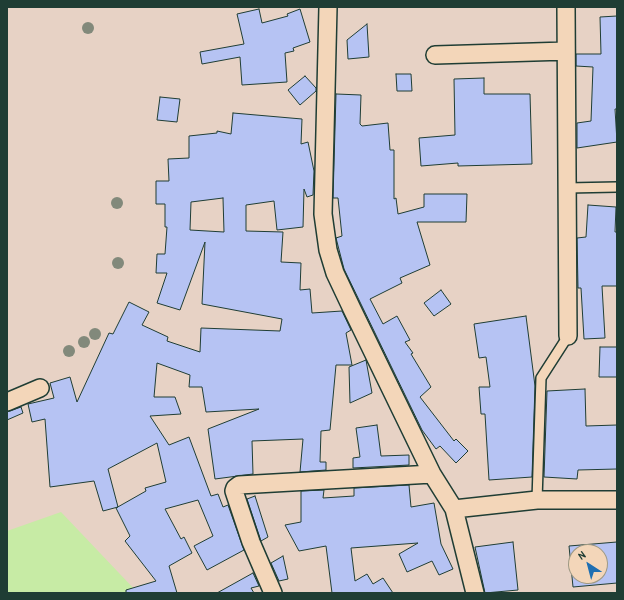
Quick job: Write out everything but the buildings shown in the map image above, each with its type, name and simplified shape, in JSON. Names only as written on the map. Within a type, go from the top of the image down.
[{"type":"street","points":[[328,7],[323,214],[328,250],[338,280],[432,474],[454,509],[475,593]]},
{"type":"street","points":[[566,7],[568,336]]},
{"type":"street","points":[[435,55],[566,51]]},
{"type":"street","points":[[7,402],[40,388]]},
{"type":"street","points":[[274,593],[251,542],[234,491],[235,488],[239,485],[432,474]]},
{"type":"street","points":[[454,509],[537,500],[617,500]]},
{"type":"lane","points":[[567,188],[617,187]]},
{"type":"lane","points":[[537,500],[541,378],[568,336]]},
{"type":"green space","points":[[61,512],[138,593],[7,593],[7,531]]}]
